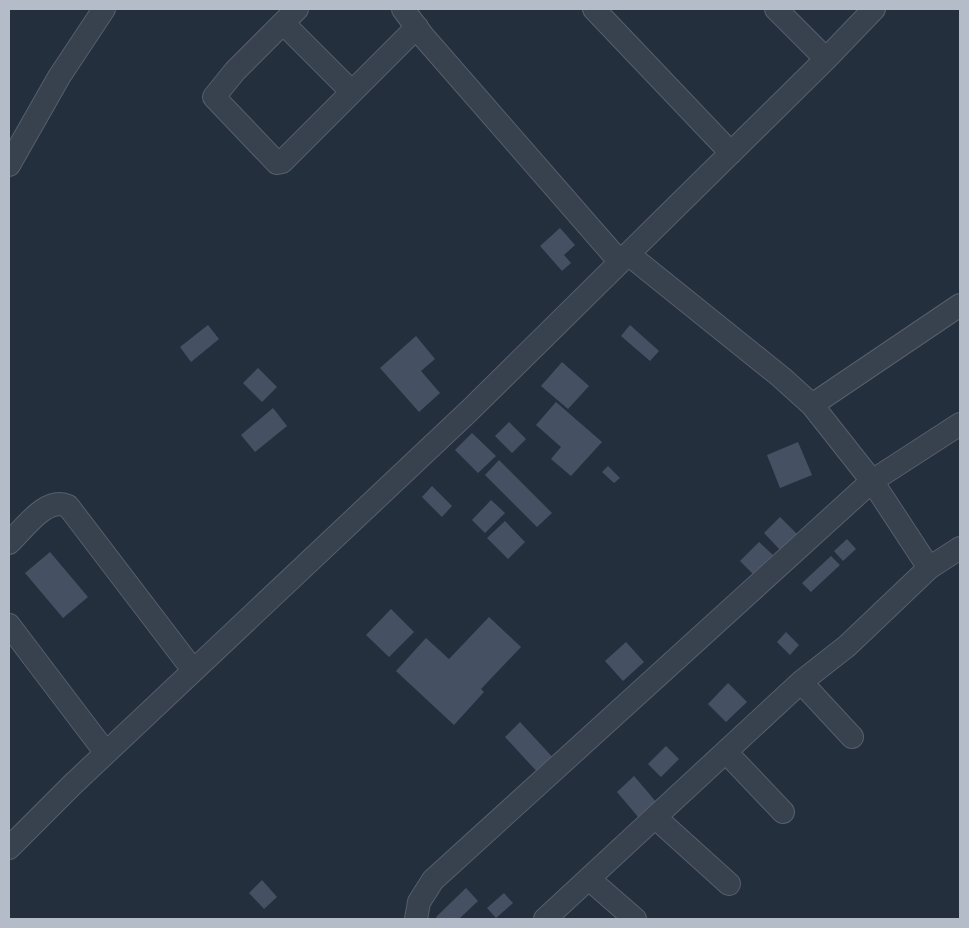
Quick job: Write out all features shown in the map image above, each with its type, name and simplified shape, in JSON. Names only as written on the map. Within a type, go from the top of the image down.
[{"type":"street","points":[[9,165],[59,77],[104,9]]},
{"type":"street","points":[[404,9],[417,27],[624,258],[781,377],[812,405],[872,481],[929,568]]},
{"type":"street","points":[[594,9],[730,153]]},
{"type":"street","points":[[776,9],[826,59]]},
{"type":"street","points":[[9,848],[193,670],[469,411],[826,59],[874,9]]},
{"type":"street","points":[[352,92],[290,16],[216,92],[214,97],[272,160],[277,163],[282,162],[352,92],[417,27]]},
{"type":"street","points":[[812,405],[960,305]]},
{"type":"street","points":[[416,919],[419,902],[433,880],[872,481],[960,424]]},
{"type":"street","points":[[9,543],[47,506],[62,504],[68,506],[193,670]]},
{"type":"street","points":[[545,919],[801,682],[847,646],[929,568],[960,548]]},
{"type":"street","points":[[9,625],[106,753]]},
{"type":"street","points":[[801,682],[852,737]]},
{"type":"street","points":[[726,752],[783,812]]},
{"type":"street","points":[[656,818],[729,884]]},
{"type":"street","points":[[589,879],[635,919]]},
{"type":"building","points":[[560,228],[575,245],[564,255],[571,263],[562,271],[540,246]]},
{"type":"building","points":[[208,325],[219,339],[191,362],[180,347]]},
{"type":"building","points":[[630,325],[659,351],[650,361],[621,336]]},
{"type":"building","points":[[416,336],[435,359],[421,371],[440,393],[419,412],[380,368]]},
{"type":"building","points":[[562,362],[589,386],[568,409],[541,386]]},
{"type":"building","points":[[258,368],[277,387],[262,402],[243,383]]},
{"type":"building","points":[[556,402],[602,442],[571,476],[551,459],[561,447],[536,425]]},
{"type":"building","points":[[273,408],[287,426],[255,452],[241,435]]},
{"type":"building","points":[[509,422],[526,439],[512,453],[495,436]]},
{"type":"building","points":[[472,433],[496,456],[478,473],[455,450]]},
{"type":"building","points":[[798,442],[812,475],[780,488],[767,455]]},
{"type":"building","points":[[499,460],[552,513],[537,527],[485,475]]},
{"type":"building","points":[[608,466],[620,478],[614,483],[602,472]]},
{"type":"building","points":[[432,486],[452,506],[442,517],[422,497]]},
{"type":"building","points":[[491,500],[505,513],[485,533],[472,520]]},
{"type":"building","points":[[780,517],[798,535],[781,551],[764,533]]},
{"type":"building","points":[[505,521],[525,542],[508,559],[487,538]]},
{"type":"building","points":[[847,539],[856,549],[843,561],[834,551]]},
{"type":"building","points":[[759,542],[773,555],[754,575],[740,561]]},
{"type":"building","points":[[50,552],[88,597],[63,618],[25,573]]},
{"type":"building","points":[[831,556],[840,565],[811,592],[802,583]]},
{"type":"building","points":[[391,609],[414,632],[389,657],[366,635]]},
{"type":"building","points":[[489,617],[521,647],[481,689],[484,692],[454,725],[396,671],[426,638],[449,659]]},
{"type":"building","points":[[786,632],[799,645],[790,655],[777,642]]},
{"type":"building","points":[[626,642],[644,662],[623,681],[605,661]]},
{"type":"building","points":[[728,683],[747,702],[726,722],[708,704]]},
{"type":"building","points":[[520,722],[557,762],[541,776],[505,737]]},
{"type":"building","points":[[666,746],[679,759],[661,777],[648,764]]},
{"type":"building","points":[[634,776],[657,803],[639,818],[617,792]]},
{"type":"building","points":[[262,880],[277,897],[264,909],[249,893]]},
{"type":"building","points":[[466,888],[478,901],[459,919],[438,919],[436,917]]},
{"type":"building","points":[[504,893],[513,903],[496,918],[487,908]]}]
